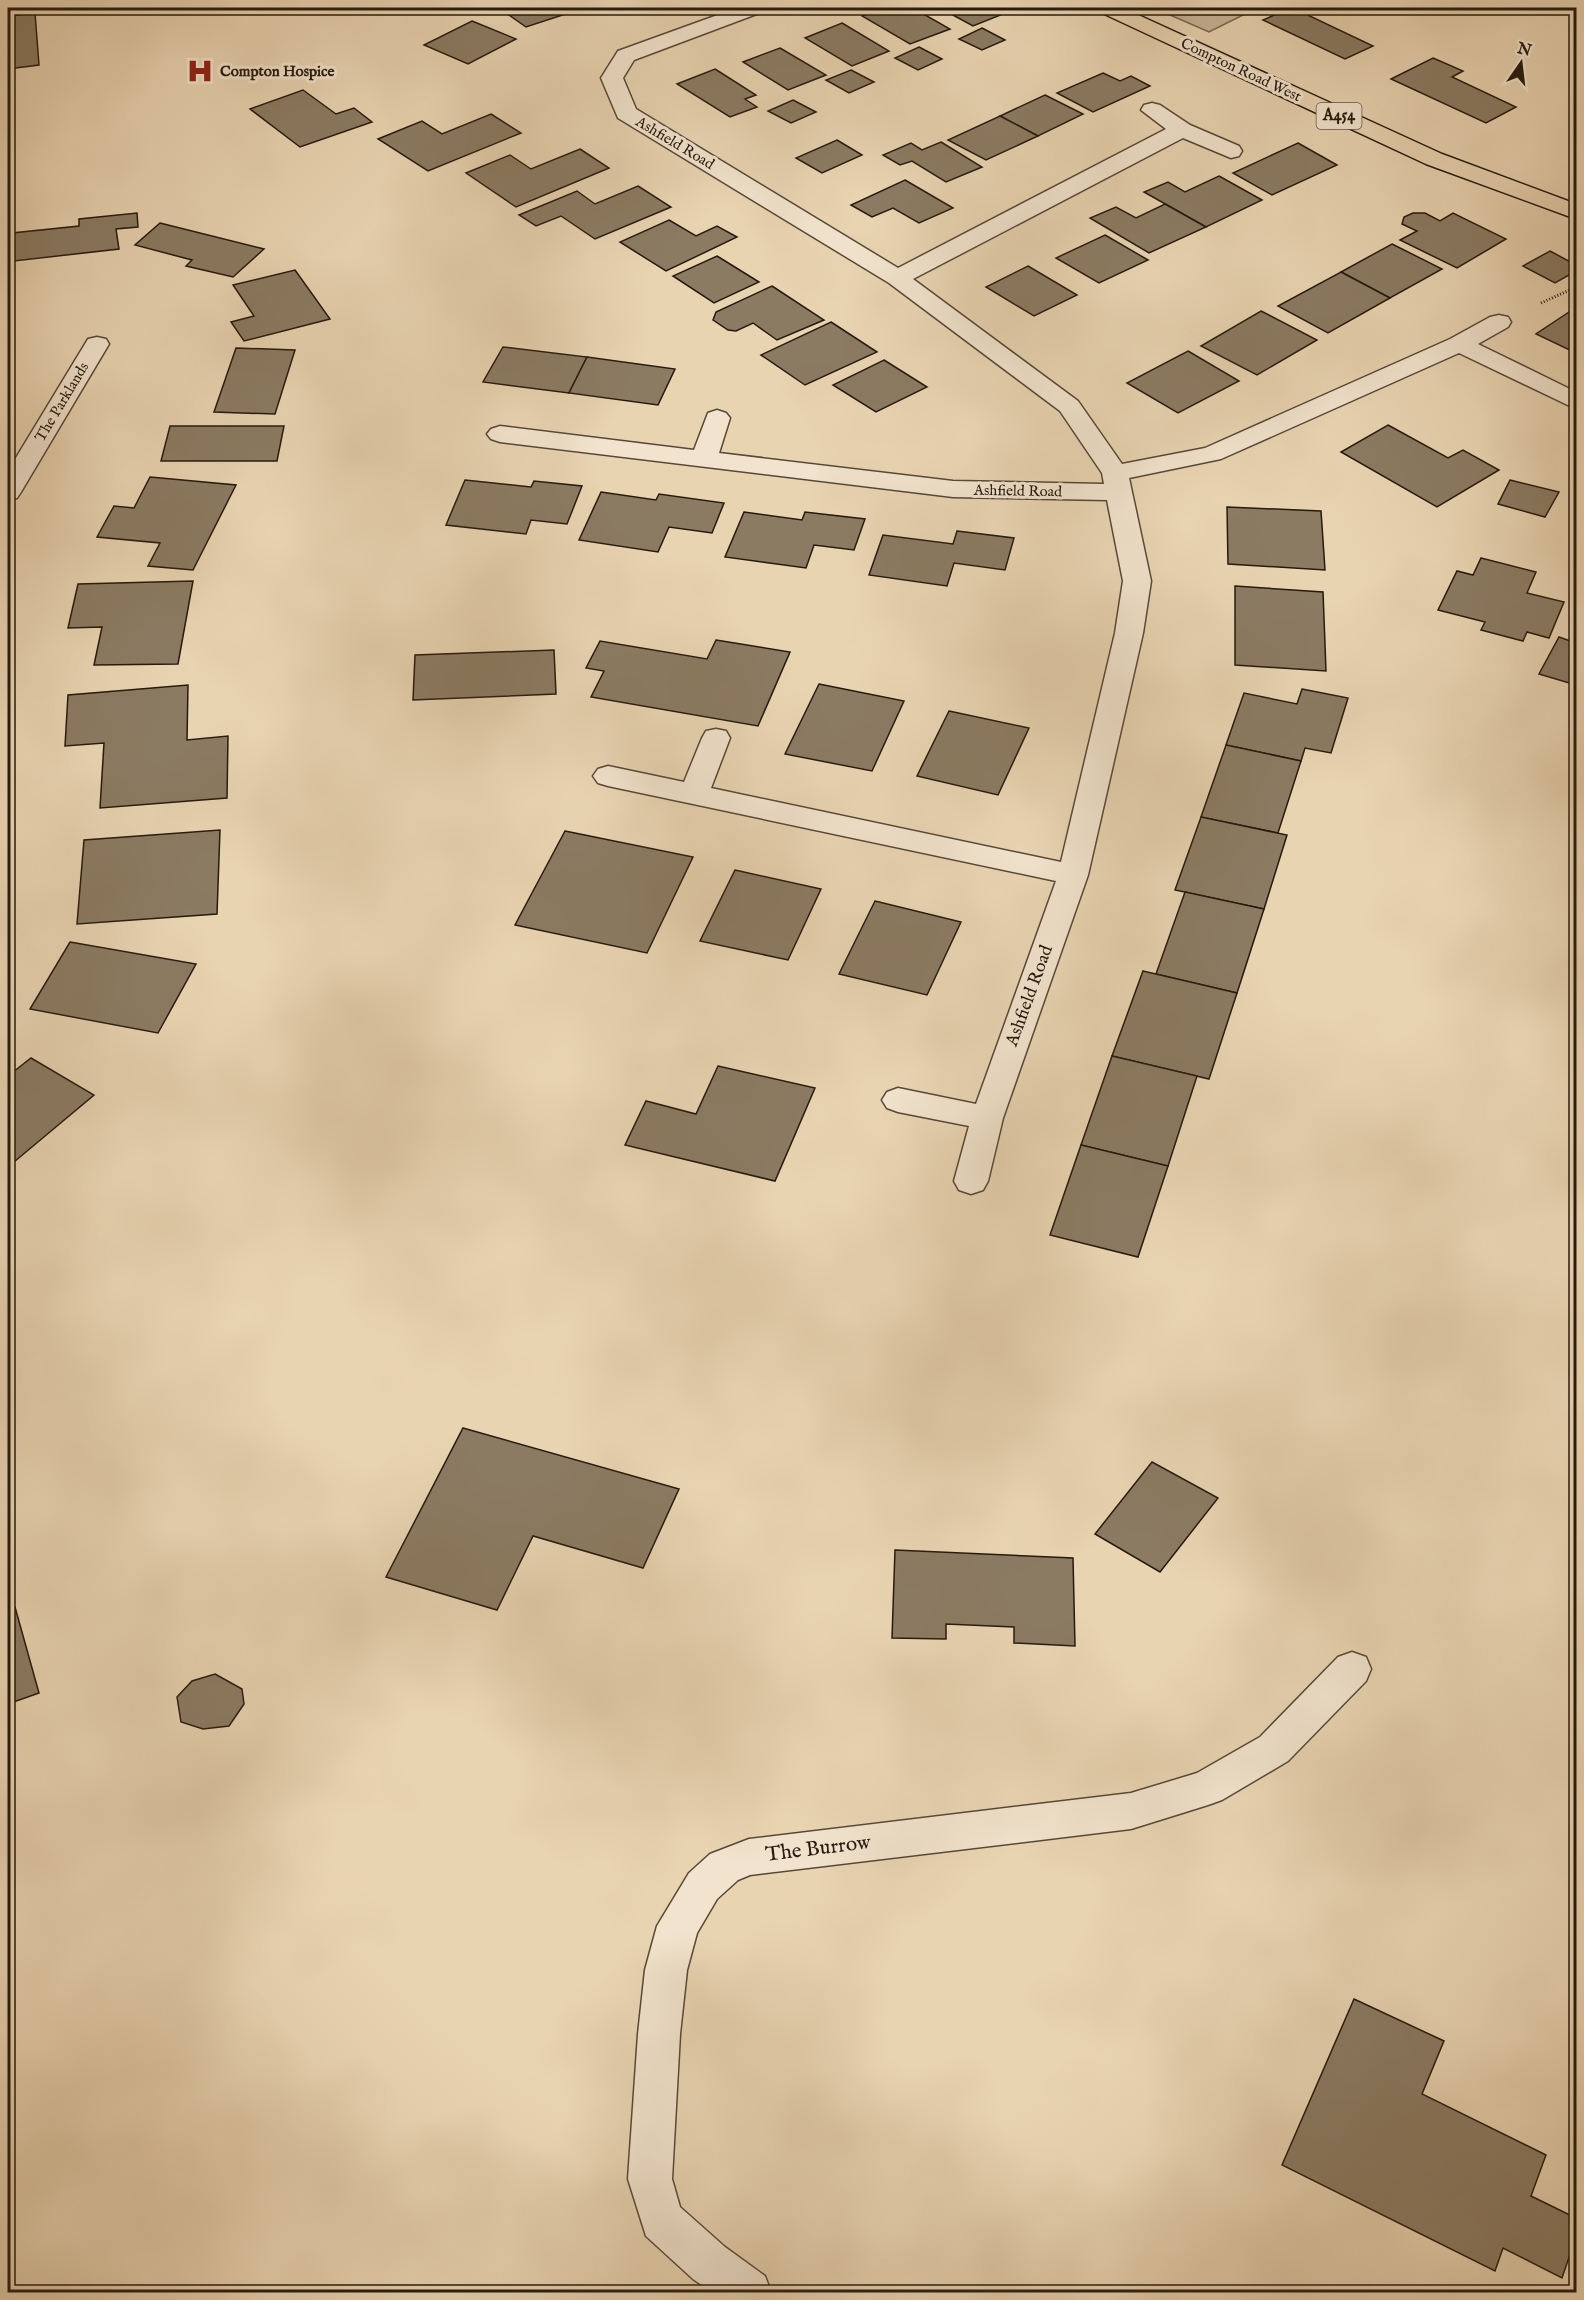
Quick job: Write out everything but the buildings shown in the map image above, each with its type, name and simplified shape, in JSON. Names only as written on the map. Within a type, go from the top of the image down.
[{"type":"highway","name":"Compton Road West","points":[[1107,8],[1434,159],[1576,213]]},
{"type":"street","name":"Ashfield Road","points":[[755,8],[626,56],[612,78],[626,113],[897,278],[1069,406],[1117,482],[1137,581],[1128,633],[1073,875],[987,1118],[971,1181]]},
{"type":"street","points":[[1152,110],[1182,130],[1231,151]]},
{"type":"street","points":[[897,278],[1182,130]]},
{"type":"street","name":"Ashfield Road","points":[[500,434],[952,489],[1117,482],[1212,454],[1459,344],[1499,322]]},
{"type":"street","name":"The Parklands","points":[[8,492],[98,344]]},
{"type":"street","points":[[1459,344],[1576,401]]},
{"type":"street","points":[[704,459],[717,418]]},
{"type":"street","points":[[694,793],[716,738]]},
{"type":"street","points":[[608,776],[1073,875]]},
{"type":"street","points":[[898,1100],[987,1118]]},
{"type":"street","name":"The Burrow","points":[[749,2292],[710,2263],[662,2220],[650,2179],[659,2034],[666,1970],[678,1926],[703,1886],[724,1867],[749,1857],[1131,1811],[1208,1787],[1274,1749],[1352,1669]]},
{"type":"shaded area","points":[[1154,8],[1257,8],[1209,32]]},
{"type":"place","name":"Compton Hospice","points":[[200,71]]}]
